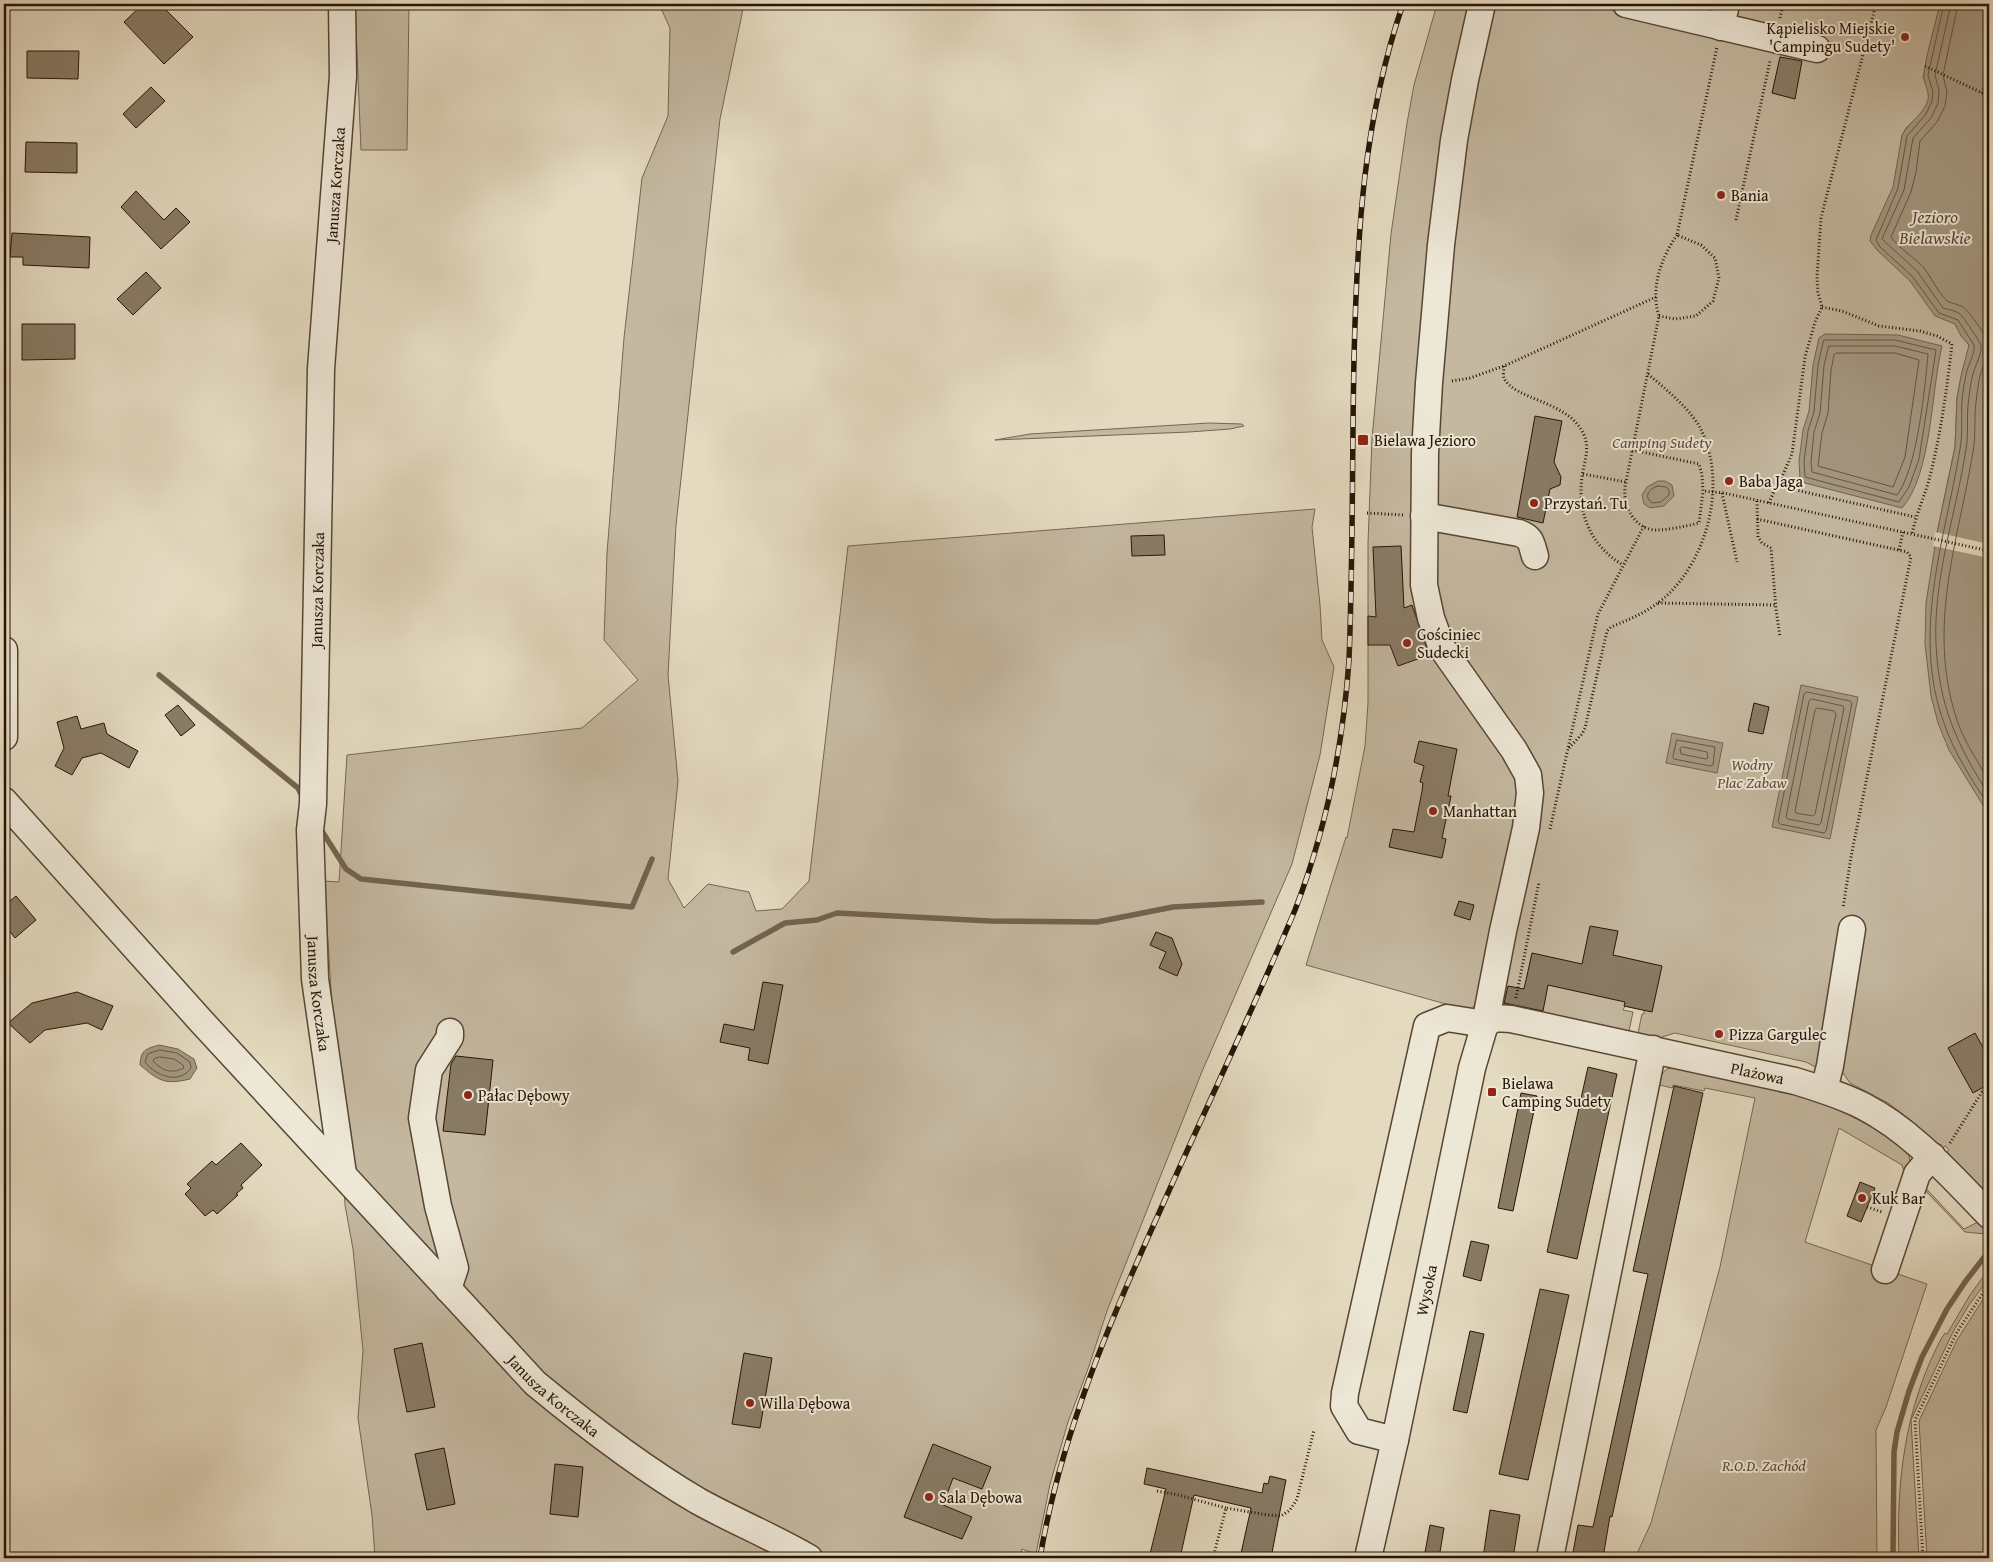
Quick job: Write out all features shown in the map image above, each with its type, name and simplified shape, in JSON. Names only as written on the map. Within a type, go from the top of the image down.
[{"type":"street","name":"Janusza Korczaka","points":[[342,4],[343,76],[321,369],[313,804],[310,830],[315,978],[343,1174]]},
{"type":"street","name":"Wysoka","points":[[1368,1558],[1395,1440],[1472,1068],[1485,1024],[1526,828],[1530,793],[1528,775],[1514,750],[1442,648],[1431,618],[1424,585],[1424,516],[1429,383],[1444,212],[1454,140],[1482,4]]},
{"type":"street","points":[[1626,4],[1724,15],[1776,39],[1816,49]]},
{"type":"street","points":[[1424,516],[1519,533],[1527,536],[1535,556]]},
{"type":"street","points":[[4,650],[4,737]]},
{"type":"street","name":"Janusza Korczaka","points":[[4,801],[313,1142],[535,1383],[591,1429],[646,1468],[696,1499],[809,1558]]},
{"type":"street","points":[[1824,1089],[1829,1070],[1852,929]]},
{"type":"street","points":[[1395,1440],[1359,1431],[1344,1406],[1345,1394],[1427,1026],[1447,1018],[1485,1024]]},
{"type":"street","name":"Plażowa","points":[[1485,1024],[1495,1018],[1511,1019],[1788,1079],[1824,1089],[1863,1106],[1906,1134],[1940,1152],[1989,1215]]},
{"type":"street","points":[[448,1289],[455,1268],[438,1206],[422,1118],[429,1070],[450,1037],[450,1032]]},
{"type":"street","points":[[1550,1558],[1653,1050]]},
{"type":"street","points":[[313,1142],[334,1109]]},
{"type":"street","points":[[1884,1270],[1917,1174],[1940,1152]]},
{"type":"path","points":[[1736,220],[1783,4]]},
{"type":"path","points":[[1769,503],[1792,454],[1805,356],[1814,322],[1822,307],[1818,284],[1821,218],[1876,4]]},
{"type":"path","points":[[1632,450],[1699,464],[1703,491],[1699,523],[1659,530],[1644,526],[1634,519],[1628,509],[1624,495],[1632,450],[1647,373],[1659,316],[1656,296],[1658,274],[1664,257],[1677,235],[1724,15]]},
{"type":"path","points":[[1925,66],[1982,93],[1985,85]]},
{"type":"path","points":[[1659,316],[1676,319],[1696,316],[1713,301],[1719,278],[1716,258],[1701,245],[1677,235]]},
{"type":"path","points":[[1429,383],[1470,378],[1504,366],[1656,296]]},
{"type":"path","points":[[1822,307],[1842,311],[1879,326],[1920,331],[1937,336],[1952,344],[1947,390],[1931,476],[1925,496],[1915,517],[1912,534]]},
{"type":"path","points":[[1504,366],[1504,377],[1510,384],[1523,393],[1559,410],[1580,429],[1587,446],[1581,500],[1586,524],[1603,550],[1623,565]]},
{"type":"path","points":[[1568,748],[1582,734],[1585,728],[1607,631],[1611,627],[1635,618],[1658,603],[1680,582],[1696,556],[1708,525],[1712,492],[1710,462],[1701,430],[1686,409],[1647,373]]},
{"type":"path","points":[[1583,474],[1626,482]]},
{"type":"path","points":[[1778,486],[1915,517]]},
{"type":"path","points":[[1703,491],[1757,500],[1989,551]]},
{"type":"path","points":[[1722,493],[1737,562]]},
{"type":"path","points":[[1757,500],[1759,539],[1771,548],[1780,637]]},
{"type":"path","points":[[1367,513],[1424,516]]},
{"type":"path","points":[[1757,519],[1908,552],[1911,559],[1842,913],[1852,929]]},
{"type":"path","points":[[1550,832],[1598,615],[1644,526]]},
{"type":"path","points":[[1899,550],[1903,532]]},
{"type":"path","points":[[1658,603],[1776,605]]},
{"type":"path","points":[[1516,999],[1540,878]]},
{"type":"path","points":[[1940,1152],[1982,1092],[1989,1086]]},
{"type":"path","points":[[1923,1558],[1915,1421],[1957,1332],[1989,1284]]},
{"type":"path","points":[[1157,1491],[1178,1494],[1226,1508],[1281,1516],[1290,1510],[1297,1499],[1314,1430]]},
{"type":"path","points":[[1213,1558],[1226,1508]]},
{"type":"green space","points":[[355,4],[409,4],[407,150],[361,150]]},
{"type":"green space","points":[[659,4],[743,4],[720,119],[676,525],[668,675],[678,781],[668,879],[684,908],[708,884],[749,892],[756,911],[782,909],[809,881],[848,546],[1315,509],[1312,527],[1322,640],[1334,667],[1320,755],[1292,864],[1201,1074],[1107,1311],[1068,1422],[1050,1484],[1036,1554],[1022,1549],[1019,1558],[375,1558],[372,1515],[358,1418],[363,1351],[353,1249],[345,1205],[324,881],[339,882],[347,755],[582,728],[638,680],[604,640],[607,553],[624,338],[642,178],[668,116],[670,28]]},
{"type":"green space","name":"Camping Sudety","points":[[1437,4],[1940,4],[1923,78],[1939,96],[1906,128],[1902,136],[1955,324],[1970,347],[1962,372],[1957,398],[1955,447],[1937,533],[1989,794],[1989,1196],[1947,1152],[1949,1150],[1945,1146],[1943,1148],[1888,1103],[1850,1083],[1841,1070],[1821,1070],[1806,1062],[1675,1033],[1659,1038],[1638,1033],[1644,1010],[1625,1006],[1623,1010],[1633,1012],[1629,1031],[1479,998],[1471,1011],[1306,965],[1347,838],[1365,746],[1368,703],[1368,543],[1372,438],[1391,234],[1414,85]]},
{"type":"green space","points":[[1209,423],[1242,424],[1244,426],[1189,432],[995,440],[1030,434]]},
{"type":"green space","name":"R.O.D. Zachód","points":[[1674,1067],[1783,1091],[1810,1099],[1861,1121],[1885,1136],[1909,1156],[1910,1161],[1906,1179],[1902,1165],[1839,1128],[1805,1242],[1927,1284],[1886,1407],[1876,1430],[1877,1558],[1635,1558],[1651,1523],[1720,1267],[1755,1098],[1705,1088],[1704,1091],[1673,1085],[1672,1088],[1652,1083],[1667,1069]]},
{"type":"green space","points":[[1920,1182],[1964,1229],[1978,1222],[1989,1234],[1989,1237],[1986,1234],[1965,1232],[1919,1184]]},
{"type":"green space","points":[[1989,1269],[1989,1278],[1969,1305],[1954,1330],[1911,1420],[1919,1558],[1899,1558],[1898,1530],[1901,1473],[1911,1418],[1919,1391],[1941,1339],[1945,1333],[1947,1334],[1970,1295]]},
{"type":"green space","points":[[1989,1290],[1989,1558],[1927,1558],[1919,1421],[1957,1340]]},
{"type":"water","name":"Jezioro Bielawskie","points":[[1940,4],[1989,4],[1989,815],[1949,750],[1938,723],[1931,696],[1925,644],[1926,603],[1937,533],[1955,447],[1957,398],[1969,345],[1961,336],[1955,324],[1935,316],[1910,281],[1870,241],[1893,187],[1902,135],[1923,110],[1928,100],[1924,73]]},
{"type":"water","points":[[1825,334],[1898,335],[1942,346],[1925,454],[1912,493],[1902,508],[1805,483],[1800,479],[1799,461],[1803,430],[1809,411],[1813,365],[1819,338]]},
{"type":"water","points":[[1658,481],[1665,481],[1672,485],[1674,496],[1664,506],[1650,508],[1644,504],[1642,495],[1647,487]]},
{"type":"water","points":[[1801,685],[1858,697],[1830,839],[1772,827]]},
{"type":"water","points":[[1672,733],[1723,743],[1717,773],[1666,763]]},
{"type":"water","points":[[159,1045],[178,1049],[194,1059],[197,1068],[190,1079],[174,1082],[163,1080],[152,1075],[140,1065],[143,1053]]},
{"type":"pier","points":[[1935,532],[1989,544],[1989,558],[1933,546]]},
{"type":"building","points":[[143,4],[160,4],[193,37],[164,64],[124,22]]},
{"type":"building","points":[[27,51],[79,51],[78,79],[27,78]]},
{"type":"building","points":[[1780,57],[1802,61],[1795,99],[1772,93]]},
{"type":"building","points":[[151,87],[165,101],[136,128],[123,114]]},
{"type":"building","points":[[26,142],[77,143],[77,173],[25,172]]},
{"type":"building","points":[[136,191],[164,220],[176,208],[190,222],[161,249],[121,207]]},
{"type":"building","points":[[12,233],[90,237],[89,268],[23,265],[23,257],[10,257]]},
{"type":"building","points":[[146,272],[161,288],[133,315],[117,299]]},
{"type":"building","points":[[22,324],[75,324],[75,359],[22,360]]},
{"type":"building","points":[[1535,416],[1562,421],[1554,462],[1561,477],[1560,485],[1550,489],[1543,523],[1517,517]]},
{"type":"building","points":[[1164,535],[1165,555],[1132,556],[1131,536]]},
{"type":"building","points":[[1401,546],[1404,608],[1412,605],[1429,655],[1398,666],[1390,645],[1368,645],[1368,616],[1376,617],[1373,547]]},
{"type":"building","points":[[1754,703],[1769,707],[1763,734],[1748,731]]},
{"type":"building","points":[[178,705],[195,725],[181,736],[165,715]]},
{"type":"building","points":[[77,716],[81,729],[104,723],[107,734],[138,751],[129,768],[101,753],[82,758],[72,775],[55,766],[64,748],[57,722]]},
{"type":"building","name":"Manhattan","points":[[1419,741],[1457,749],[1448,796],[1451,796],[1442,838],[1446,839],[1442,858],[1389,847],[1393,829],[1414,832],[1422,791],[1423,783],[1420,782],[1424,766],[1414,762]]},
{"type":"building","points":[[16,896],[36,920],[15,938],[4,924],[4,906]]},
{"type":"building","points":[[1459,901],[1474,905],[1470,920],[1454,915]]},
{"type":"building","points":[[1590,926],[1618,931],[1613,955],[1662,966],[1652,1012],[1624,1006],[1625,1002],[1548,985],[1543,1011],[1504,1003],[1508,986],[1524,989],[1532,953],[1582,964]]},
{"type":"building","points":[[1156,932],[1172,938],[1182,964],[1177,976],[1159,968],[1166,952],[1150,945]]},
{"type":"building","points":[[763,982],[783,985],[768,1064],[748,1060],[750,1048],[720,1042],[724,1024],[754,1030]]},
{"type":"building","points":[[77,992],[113,1006],[102,1030],[87,1023],[45,1030],[30,1043],[8,1023],[32,1003]]},
{"type":"building","points":[[1975,1033],[1989,1058],[1989,1084],[1973,1093],[1948,1048]]},
{"type":"building","name":"Pałac Dębowy","points":[[456,1056],[493,1060],[485,1135],[443,1131],[451,1064]]},
{"type":"building","points":[[1588,1067],[1617,1074],[1577,1259],[1547,1252]]},
{"type":"building","points":[[1674,1086],[1703,1093],[1612,1517],[1610,1516],[1603,1558],[1572,1558],[1578,1525],[1593,1527],[1648,1274],[1633,1271]]},
{"type":"building","points":[[1521,1093],[1537,1096],[1513,1211],[1498,1208]]},
{"type":"building","points":[[241,1143],[262,1165],[241,1185],[243,1188],[236,1194],[238,1195],[217,1214],[213,1210],[205,1216],[185,1194],[191,1188],[187,1184],[212,1161],[216,1165]]},
{"type":"building","name":"Kuk Bar","points":[[1860,1182],[1875,1188],[1861,1222],[1847,1216]]},
{"type":"building","points":[[1471,1241],[1489,1245],[1481,1281],[1463,1276]]},
{"type":"building","points":[[1540,1289],[1569,1295],[1528,1480],[1499,1474]]},
{"type":"building","points":[[1470,1331],[1484,1334],[1467,1413],[1453,1410]]},
{"type":"building","points":[[422,1343],[435,1407],[407,1412],[394,1349]]},
{"type":"building","name":"Willa Dębowa","points":[[744,1353],[772,1358],[760,1428],[732,1424]]},
{"type":"building","name":"Sala Dębowa","points":[[933,1444],[991,1467],[982,1489],[953,1478],[943,1505],[972,1517],[962,1539],[904,1517]]},
{"type":"building","points":[[444,1448],[455,1504],[427,1510],[415,1454]]},
{"type":"building","points":[[555,1464],[583,1467],[578,1517],[550,1514]]},
{"type":"building","points":[[1147,1468],[1262,1493],[1264,1483],[1268,1484],[1270,1476],[1286,1480],[1271,1558],[1240,1558],[1251,1508],[1194,1495],[1180,1558],[1149,1558],[1166,1489],[1144,1484]]},
{"type":"building","points":[[1490,1510],[1520,1515],[1513,1558],[1483,1558]]},
{"type":"building","points":[[1430,1525],[1444,1528],[1439,1558],[1424,1558]]},
{"type":"waterway","points":[[159,675],[298,788],[303,798]]},
{"type":"waterway","points":[[320,828],[346,869],[361,879],[632,907],[652,859]]},
{"type":"waterway","points":[[733,952],[785,923],[817,920],[837,913],[990,921],[1097,922],[1173,907],[1262,902]]},
{"type":"waterway","points":[[1893,1558],[1894,1452],[1897,1432],[1909,1391],[1922,1357],[1947,1309],[1989,1251]]},
{"type":"railway","points":[[1040,1558],[1060,1469],[1088,1382],[1140,1254],[1295,910],[1316,849],[1324,818],[1337,756],[1349,660],[1354,358],[1360,223],[1371,135],[1379,91],[1403,4]]},
{"type":"place","name":"Kąpielisko Miejskie 'Campingu Sudety'","points":[[1905,37]]},
{"type":"place","name":"Bania","points":[[1721,195]]},
{"type":"place","name":"Bielawa Jezioro","points":[[1363,440]]},
{"type":"place","name":"Baba Jaga","points":[[1729,481]]},
{"type":"place","name":"Przystań. Tu","points":[[1534,503]]},
{"type":"place","name":"Gościniec Sudecki","points":[[1407,643]]},
{"type":"place","name":"Manhattan","points":[[1433,811]]},
{"type":"place","name":"Pizza Gargulec","points":[[1719,1034]]},
{"type":"place","name":"Bielawa Camping Sudety","points":[[1492,1092]]},
{"type":"place","name":"Pałac Dębowy","points":[[468,1095]]},
{"type":"place","name":"Kuk Bar","points":[[1862,1198]]},
{"type":"place","name":"Willa Dębowa","points":[[750,1403]]},
{"type":"place","name":"Sala Dębowa","points":[[929,1497]]},
{"type":"park label","name":"Wodny Plac Zabaw","points":[[1752,773]]}]
